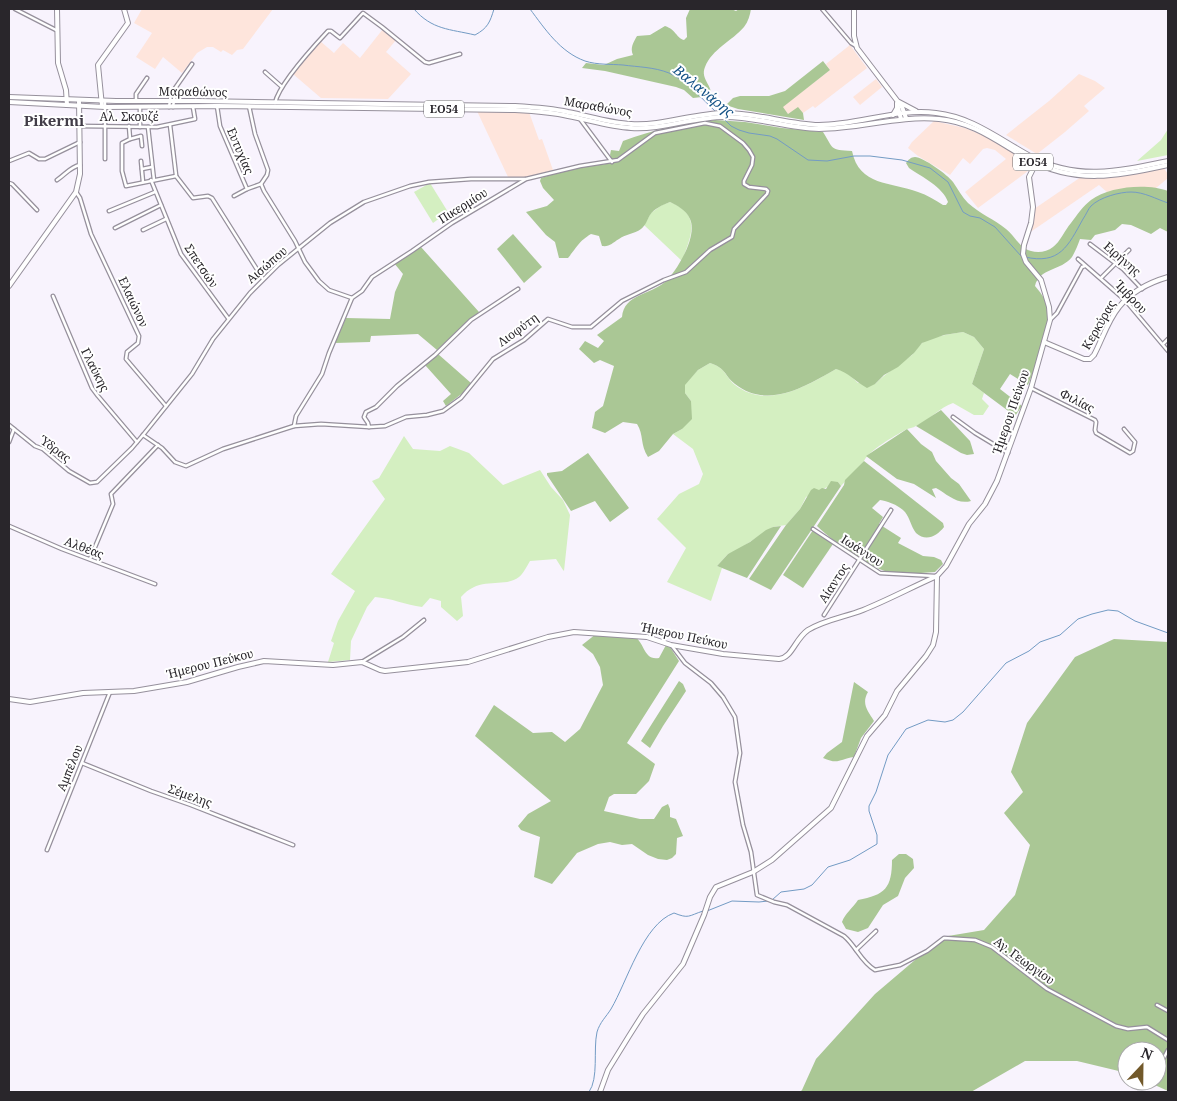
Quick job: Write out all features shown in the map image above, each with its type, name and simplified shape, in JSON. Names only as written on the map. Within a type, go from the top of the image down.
[{"type":"street","points":[[15,9],[56,30]]},
{"type":"street","points":[[56,9],[58,64],[66,88],[65,105]]},
{"type":"street","points":[[105,159],[105,126],[98,65],[128,23],[124,9]]},
{"type":"street","points":[[822,9],[856,46],[897,102],[904,118]]},
{"type":"street","points":[[854,9],[856,46]]},
{"type":"street","points":[[275,103],[282,87],[314,45],[331,30],[340,38],[364,13],[425,62],[460,54]]},
{"type":"street","points":[[171,107],[176,86],[192,64]]},
{"type":"street","points":[[265,72],[282,87]]},
{"type":"street","points":[[136,101],[136,94],[147,78]]},
{"type":"street","name":"Μαραθώνος","points":[[9,97],[103,101],[532,107],[638,124],[729,115],[822,125],[849,123],[902,113],[921,112],[936,113],[970,122],[1033,157],[1054,166],[1071,170],[1094,173],[1115,172],[1168,161]]},
{"type":"street","points":[[9,286],[76,192],[80,179],[79,100]]},
{"type":"street","name":"Μαραθώνος","points":[[9,102],[140,107],[249,106],[515,110],[546,112],[616,126],[643,128],[711,116]]},
{"type":"street","points":[[897,102],[921,112]]},
{"type":"street","points":[[893,115],[897,108],[897,102]]},
{"type":"street","name":"Ευτυχίας","points":[[217,106],[220,126],[247,189],[261,184]]},
{"type":"street","points":[[249,106],[255,134],[268,170],[261,184],[310,270],[326,288],[352,298]]},
{"type":"street","points":[[140,107],[140,127]]},
{"type":"street","name":"Αλ. Σκουζέ","points":[[80,126],[148,127],[170,125],[194,120],[193,107]]},
{"type":"street","name":"Μαραθώνος","points":[[729,115],[800,127],[828,129],[866,126],[904,118],[942,119],[962,123],[989,135],[1036,163],[1064,173],[1100,177],[1122,175],[1168,165]]},
{"type":"street","points":[[580,118],[612,162]]},
{"type":"street","name":"Πικερμίου","points":[[294,426],[296,416],[322,374],[352,298],[362,291],[372,277],[389,265],[452,223],[526,179],[580,166],[612,162],[623,157],[649,136],[668,130],[711,123],[720,126],[730,133],[752,153],[752,165],[744,184],[768,190]]},
{"type":"street","points":[[170,125],[176,176],[193,198],[208,196],[212,198],[263,279]]},
{"type":"street","points":[[129,126],[130,139]]},
{"type":"street","name":"Σπετσών","points":[[148,127],[153,180],[160,205],[181,254],[228,318]]},
{"type":"street","points":[[142,146],[141,136],[122,142],[122,171],[125,185],[128,186],[176,176]]},
{"type":"street","points":[[9,161],[29,153],[42,159],[49,158],[80,142]]},
{"type":"street","points":[[141,161],[143,182]]},
{"type":"street","name":"Ήμερου Πεύκου","points":[[9,699],[30,702],[82,693],[134,691],[187,682],[264,661],[332,665],[362,662],[385,671],[437,664],[462,663],[555,635],[574,632],[647,637],[671,645],[736,656],[783,659],[790,654],[799,638],[815,626],[865,609],[937,576],[946,566],[969,524],[990,496],[1008,453],[1031,388],[1050,320],[1042,280],[1028,264],[1023,254],[1033,207],[1029,174],[1036,163]]},
{"type":"street","points":[[57,180],[68,172],[71,167],[80,165]]},
{"type":"street","points":[[142,169],[152,167]]},
{"type":"street","name":"Αισώπου","points":[[92,484],[100,480],[143,435],[195,369],[210,343],[228,318],[263,279],[330,223],[364,202],[410,186],[429,182],[471,179],[526,179]]},
{"type":"street","points":[[9,183],[37,210]]},
{"type":"street","points":[[234,196],[247,189]]},
{"type":"street","name":"Λιοφύτη","points":[[369,427],[383,426],[406,417],[427,416],[443,411],[465,394],[492,359],[524,340],[548,319],[572,327],[591,327],[622,301],[664,280],[686,272],[710,250],[733,236],[734,229],[767,194],[768,190]]},
{"type":"street","name":"Ελαιώνον","points":[[76,192],[80,198],[92,234],[139,336],[138,343],[127,352],[126,359],[166,406]]},
{"type":"street","points":[[109,211],[155,192]]},
{"type":"street","points":[[115,228],[160,205]]},
{"type":"street","points":[[143,230],[166,219]]},
{"type":"street","name":"Ειρήνης","points":[[1090,244],[1115,263],[1142,289]]},
{"type":"street","points":[[1101,278],[1129,250]]},
{"type":"street","name":"Ίμβρου","points":[[1078,259],[1126,300],[1168,351]]},
{"type":"street","points":[[1050,320],[1057,313],[1082,267],[1086,266]]},
{"type":"street","name":"Κερκύρας","points":[[1044,342],[1078,357],[1090,359],[1094,355],[1117,309],[1126,300],[1154,281],[1168,277]]},
{"type":"street","points":[[143,435],[158,445],[175,462],[186,466],[223,448],[294,426],[321,424],[369,427],[364,417],[366,412],[376,407],[471,320],[518,289]]},
{"type":"street","name":"Γλαύκης","points":[[53,296],[92,388],[137,442]]},
{"type":"street","points":[[1163,344],[1168,339]]},
{"type":"street","name":"Φιλίας","points":[[1031,388],[1095,420],[1094,430],[1096,433],[1130,453],[1133,451],[1135,441],[1124,429]]},
{"type":"street","points":[[953,417],[1008,453]]},
{"type":"street","name":"Ύδρας","points":[[9,426],[35,446],[43,449],[69,471],[92,484]]},
{"type":"street","points":[[9,442],[14,429]]},
{"type":"street","points":[[90,559],[114,504],[111,494],[158,445]]},
{"type":"street","name":"Αίαντος","points":[[824,615],[891,510]]},
{"type":"street","name":"Αλθέας","points":[[9,526],[154,584]]},
{"type":"street","name":"Ιωάννου","points":[[813,529],[882,574],[937,576]]},
{"type":"street","points":[[600,1092],[608,1070],[635,1026],[683,964],[710,897],[716,887],[753,872],[780,855],[832,808],[867,736],[889,708],[897,692],[930,650],[935,639],[937,576]]},
{"type":"street","points":[[362,662],[411,632],[424,620]]},
{"type":"street","points":[[671,645],[685,663],[712,683],[723,697],[734,717],[740,753],[735,782],[743,825],[751,852],[753,872]]},
{"type":"street","name":"Αμπέλου","points":[[47,850],[110,692]]},
{"type":"street","name":"Σέμελης","points":[[82,763],[293,846]]},
{"type":"street","name":"Αγ. Γεωργίου","points":[[753,872],[757,895],[770,901],[787,905],[844,936],[872,968],[878,970],[900,965],[926,952],[944,938],[975,940],[999,951],[1048,989],[1121,1028],[1147,1027],[1168,1040]]},
{"type":"street","points":[[856,950],[876,931]]},
{"type":"street","points":[[1157,1005],[1168,1012]]},
{"type":"shaded area","points":[[142,9],[273,9],[243,49],[237,50],[232,55],[223,50],[221,52],[213,47],[207,47],[197,53],[182,73],[163,57],[155,69],[136,57],[152,33],[134,23]]},
{"type":"shaded area","points":[[383,29],[396,40],[386,52],[411,74],[388,99],[321,98],[293,74],[320,41],[334,53],[343,43],[360,58]]},
{"type":"shaded area","points":[[850,45],[867,68],[815,108],[813,106],[803,113],[798,108],[788,114],[782,107],[830,70],[826,64]]},
{"type":"shaded area","points":[[1079,74],[1105,88],[1084,106],[1089,111],[1065,132],[1037,154],[1006,135],[1049,101]]},
{"type":"shaded area","points":[[876,79],[882,87],[860,105],[853,97]]},
{"type":"shaded area","points":[[477,111],[529,112],[539,140],[542,139],[553,170],[527,177],[508,177]]},
{"type":"shaded area","points":[[934,121],[965,128],[987,137],[1026,161],[1029,165],[1028,171],[978,208],[965,192],[1006,159],[995,150],[983,149],[970,164],[963,158],[950,175],[908,148]]},
{"type":"shaded area","points":[[1163,167],[1168,174],[1168,178],[1156,188],[1128,188],[1108,193],[1099,185],[1029,233],[1034,209],[1081,177],[1115,177]]},
{"type":"green space","points":[[690,9],[731,9],[736,11],[739,9],[751,9],[744,27],[712,55],[705,67],[704,75],[711,96],[693,98],[684,90],[676,87],[605,71],[582,68],[586,63],[604,65],[633,55],[633,43],[637,36],[650,35],[665,26],[672,29],[684,40],[687,37],[686,18]]},
{"type":"green space","points":[[823,61],[830,70],[783,107],[788,114],[798,107],[803,113],[804,120],[738,109],[726,105],[733,98],[740,96],[769,96],[785,91]]},
{"type":"green space","points":[[715,120],[823,132],[833,148],[852,151],[861,171],[869,177],[921,193],[946,205],[948,202],[942,192],[909,168],[906,163],[912,158],[919,158],[946,175],[968,203],[1001,225],[1017,242],[1031,251],[1042,252],[1053,247],[1080,211],[1091,200],[1099,195],[1129,187],[1150,187],[1168,191],[1168,232],[1160,228],[1151,234],[1131,225],[1122,224],[1115,230],[1095,235],[1091,240],[1080,239],[1072,257],[1067,262],[1037,280],[1035,286],[1045,300],[1048,314],[1039,357],[1028,385],[1010,374],[1000,389],[1022,406],[1015,416],[972,384],[984,349],[974,337],[963,332],[944,335],[922,343],[898,367],[867,388],[844,372],[836,369],[787,393],[760,395],[748,392],[735,384],[722,369],[710,363],[698,370],[685,385],[685,393],[691,401],[692,419],[682,429],[673,434],[659,451],[648,457],[637,424],[623,422],[605,433],[592,428],[595,412],[603,406],[614,366],[600,360],[594,363],[579,349],[585,341],[598,348],[604,341],[597,335],[622,317],[627,304],[659,286],[670,277],[689,244],[692,226],[690,219],[684,211],[670,202],[654,211],[644,226],[638,231],[605,246],[602,246],[599,236],[591,234],[581,242],[568,258],[559,258],[555,242],[546,235],[526,212],[547,206],[554,200],[543,188],[540,181],[541,178],[569,169],[613,163],[610,155],[611,150],[619,151],[623,141],[634,137],[680,125]]},
{"type":"green space","points":[[1168,129],[1168,155],[1137,161],[1161,140]]},
{"type":"green space","points":[[430,183],[448,212],[433,223],[414,192]]},
{"type":"green space","points":[[670,202],[687,213],[690,220],[691,235],[682,261],[644,225],[651,213]]},
{"type":"green space","points":[[513,234],[542,267],[524,283],[497,249]]},
{"type":"green space","points":[[421,247],[479,312],[437,350],[418,334],[371,336],[370,342],[335,343],[346,318],[390,319],[395,292],[403,274],[394,263]]},
{"type":"green space","points":[[963,332],[974,337],[984,349],[972,384],[984,393],[982,399],[989,406],[983,415],[974,415],[953,403],[871,452],[841,486],[838,482],[806,497],[800,509],[786,525],[773,527],[736,551],[728,554],[717,566],[722,568],[711,601],[667,582],[686,548],[657,519],[679,494],[699,484],[703,474],[693,449],[673,434],[682,429],[691,401],[685,393],[685,384],[698,370],[710,363],[715,365],[735,385],[748,392],[760,395],[787,393],[836,369],[845,371],[858,383],[875,384],[912,355],[926,341]]},
{"type":"green space","points":[[438,354],[471,383],[464,392],[446,406],[443,401],[451,394],[425,365]]},
{"type":"green space","points":[[941,410],[970,441],[974,454],[967,455],[961,453],[916,426]]},
{"type":"green space","points":[[907,429],[921,444],[932,452],[936,461],[959,484],[971,501],[961,502],[936,488],[932,489],[936,498],[914,484],[897,479],[866,456]]},
{"type":"green space","points":[[404,436],[413,449],[440,451],[450,446],[469,453],[503,485],[540,470],[551,487],[563,500],[570,515],[564,571],[556,559],[530,561],[520,576],[513,580],[476,586],[468,590],[461,597],[463,616],[457,621],[441,607],[441,601],[430,598],[422,607],[375,597],[367,607],[351,641],[350,660],[328,662],[334,643],[331,641],[338,621],[355,591],[331,574],[385,499],[372,481],[379,478]]},
{"type":"green space","points":[[588,453],[629,508],[610,522],[595,501],[571,511],[547,475],[547,473],[562,471]]},
{"type":"green space","points":[[864,461],[943,523],[944,527],[938,533],[931,537],[924,537],[916,533],[907,514],[897,506],[880,500],[872,508],[883,517],[879,524],[901,538],[898,543],[923,556],[941,560],[943,564],[935,572],[911,574],[888,572],[880,569],[851,552],[817,526],[844,485],[845,480]]},
{"type":"green space","points":[[831,481],[838,482],[841,486],[771,590],[749,579],[786,525],[800,509],[811,490],[814,488],[819,490],[822,488],[826,489]]},
{"type":"green space","points":[[781,526],[747,578],[717,566],[728,554],[750,542],[766,530]]},
{"type":"green space","points":[[813,530],[833,544],[803,588],[783,575]]},
{"type":"green space","points":[[596,634],[633,636],[640,642],[647,654],[654,658],[659,658],[666,645],[670,647],[679,661],[627,743],[655,764],[649,781],[636,794],[614,794],[609,797],[604,811],[640,819],[654,819],[662,807],[668,804],[670,817],[676,819],[683,836],[677,838],[676,854],[667,860],[648,855],[632,844],[622,845],[610,842],[598,844],[577,853],[552,884],[534,877],[540,837],[521,830],[518,826],[528,814],[551,801],[475,736],[494,705],[533,733],[552,732],[565,742],[580,729],[603,685],[600,667],[593,654],[582,645]]},
{"type":"green space","points":[[1114,639],[1168,642],[1168,1091],[1167,1041],[1117,1041],[1117,1071],[1077,1061],[1025,1061],[971,1092],[800,1092],[816,1059],[875,994],[942,937],[984,930],[1015,895],[1030,845],[1004,813],[1023,792],[1011,772],[1027,723],[1075,657]]},
{"type":"green space","points":[[679,681],[683,684],[686,691],[650,748],[641,741]]},
{"type":"green space","points":[[854,682],[868,692],[865,704],[874,721],[861,738],[854,757],[836,761],[828,760],[823,758],[842,742]]},
{"type":"green space","points":[[899,854],[906,854],[913,859],[914,868],[905,878],[898,896],[883,905],[868,928],[858,932],[846,929],[842,922],[858,900],[875,896],[885,889],[892,870],[892,860]]},
{"type":"waterway","name":"Βαλανάρης","points":[[414,9],[428,21],[442,28],[475,35],[488,24],[494,9]]},
{"type":"waterway","name":"Βαλανάρης","points":[[530,9],[554,39],[576,57],[594,63],[646,68],[669,73],[688,85],[716,112]]},
{"type":"waterway","name":"Βαλανάρης","points":[[723,118],[731,126],[739,130],[777,139],[808,160],[827,161],[854,156],[870,156],[902,160],[930,168],[948,182],[963,212],[980,218],[995,227],[1021,256]]},
{"type":"waterway","name":"Βαλανάρης","points":[[1025,257],[1047,258],[1055,256],[1062,251],[1073,237],[1090,207],[1110,196],[1136,192],[1168,203]]},
{"type":"waterway","points":[[772,900],[781,892],[804,889],[812,885],[828,867],[850,860],[877,844],[877,835],[869,806],[876,792],[888,755],[906,729],[928,720],[945,722],[953,720],[963,712],[1006,663],[1029,651],[1040,642],[1060,635],[1078,619],[1108,610],[1118,611],[1135,621],[1168,633]]},
{"type":"waterway","points":[[707,911],[732,901],[768,901]]},
{"type":"waterway","points":[[589,1092],[595,1072],[598,1028],[617,998],[645,941],[663,919],[674,913],[686,916],[703,911]]},
{"type":"district","name":"Pikermi","points":[[54,121]]}]
